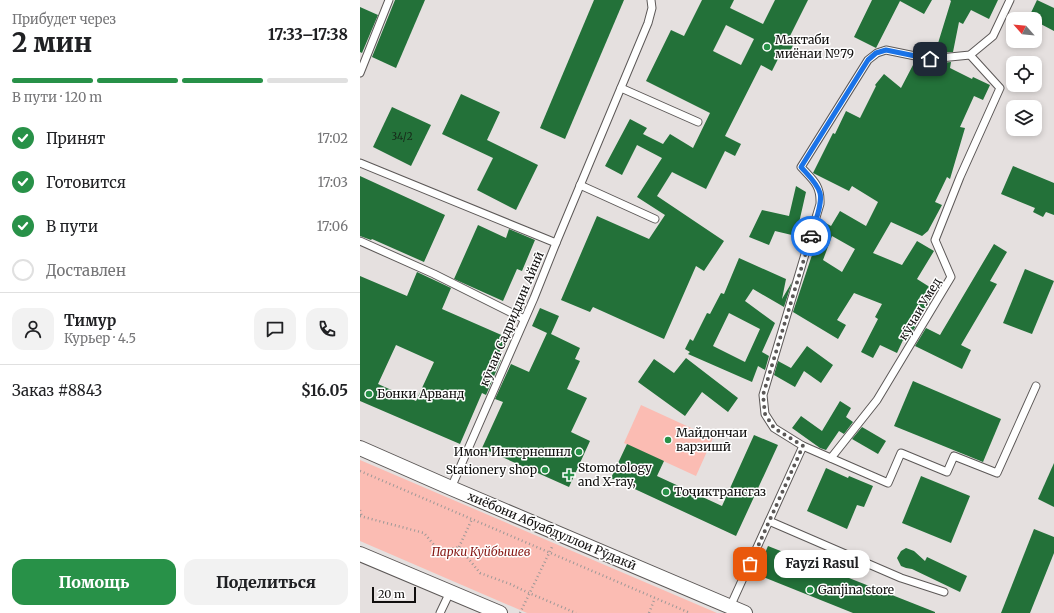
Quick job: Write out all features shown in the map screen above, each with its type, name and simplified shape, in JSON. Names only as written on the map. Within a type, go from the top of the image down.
[{"type":"street","name":"хиёбони Абуабдуллои Рӯдакӣ","points":[[360,448],[745,613]]},
{"type":"street","points":[[360,554],[500,613]]},
{"type":"lane","points":[[360,73],[389,0]]},
{"type":"lane","points":[[556,243],[648,23],[652,8],[651,0]]},
{"type":"lane","points":[[1010,0],[993,36],[970,55],[930,59],[886,50],[876,53],[868,60],[801,167],[816,185],[820,193],[820,204],[763,395],[765,414],[774,428],[803,446],[888,483],[901,453],[947,472],[954,456],[997,473],[1036,386]]},
{"type":"lane","name":"кӯчаи Умед","points":[[831,458],[877,400],[951,278],[935,240],[960,177],[1000,88],[970,55]]},
{"type":"lane","points":[[621,88],[698,122]]},
{"type":"lane","name":"кӯчаи Садриддин Айнӣ","points":[[360,163],[556,243],[451,488]]},
{"type":"lane","points":[[580,185],[655,219]]},
{"type":"lane","points":[[360,241],[434,274],[524,319]]},
{"type":"lane","points":[[730,607],[803,446]]},
{"type":"lane","points":[[769,521],[901,578],[944,592]]},
{"type":"lane","points":[[440,613],[450,592]]},
{"type":"path","points":[[361,472],[690,613]]},
{"type":"path","points":[[360,510],[361,517],[424,533],[440,552],[459,547]]},
{"type":"path","points":[[459,547],[472,519]]},
{"type":"path","points":[[520,613],[558,534]]},
{"type":"path","points":[[459,547],[480,573],[510,584],[576,613]]},
{"type":"path","points":[[649,613],[655,598]]},
{"type":"green space","name":"Майдончаи варзишӣ","points":[[641,405],[713,438],[696,476],[624,443]]},
{"type":"green space","name":"Парки Куйбышев","points":[[360,460],[717,613],[527,613],[360,541]]},
{"type":"building","points":[[395,0],[425,0],[396,68],[372,57]]},
{"type":"building","points":[[594,0],[624,0],[565,139],[540,128]]},
{"type":"building","points":[[702,0],[734,0],[730,8],[763,24],[775,0],[808,0],[788,40],[794,43],[789,54],[782,51],[772,71],[761,65],[725,136],[741,144],[735,156],[725,151],[706,189],[672,172],[657,196],[724,241],[704,271],[696,266],[664,339],[593,307],[590,312],[561,300],[597,216],[649,239],[665,215],[637,197],[662,158],[637,145],[622,175],[605,166],[630,119],[647,128],[643,134],[663,144],[670,134],[693,148],[710,113],[646,81],[671,30],[684,36]],"holes":[[[726,25],[754,39],[741,65],[713,51]]]},
{"type":"building","points":[[872,0],[932,0],[924,14],[900,1],[876,48],[854,37]]},
{"type":"building","points":[[950,0],[998,0],[989,19],[971,10],[963,24],[959,22],[953,52],[935,53],[951,1]]},
{"type":"building","points":[[1037,0],[1054,8],[1054,31],[1042,25],[1042,12],[1031,12]]},
{"type":"building","points":[[360,7],[378,15],[362,53],[360,52]]},
{"type":"building","points":[[951,62],[950,68],[972,79],[973,77],[990,85],[983,100],[974,96],[960,127],[965,128],[950,179],[947,177],[935,202],[942,205],[928,231],[922,236],[891,222],[873,253],[902,265],[917,241],[934,251],[917,279],[936,291],[915,323],[917,324],[906,342],[903,340],[897,353],[880,345],[873,358],[861,352],[878,319],[875,317],[882,304],[854,293],[837,320],[846,325],[838,339],[793,312],[817,240],[815,239],[824,222],[831,226],[840,211],[866,226],[878,202],[852,186],[849,191],[813,173],[846,111],[860,118],[876,86],[875,85],[884,74],[901,88],[913,65],[922,70],[924,65],[931,66],[932,64]],"holes":[[[832,236],[855,249],[842,272],[823,260]]]},
{"type":"building","points":[[461,94],[500,112],[487,140],[538,165],[516,210],[477,190],[493,158],[442,134]]},
{"type":"building","points":[[392,107],[431,125],[411,166],[373,147]]},
{"type":"building","points":[[1013,166],[1054,183],[1054,215],[1046,212],[1043,217],[1033,212],[1035,208],[1001,194]]},
{"type":"building","points":[[360,176],[445,215],[424,262],[372,239],[371,240],[360,236]]},
{"type":"building","points":[[796,186],[806,192],[796,236],[775,231],[769,245],[749,237],[762,210],[789,216]]},
{"type":"building","points":[[478,225],[506,238],[509,229],[535,240],[522,271],[517,269],[503,301],[454,279]]},
{"type":"building","points":[[994,244],[1007,252],[990,281],[997,284],[961,345],[971,350],[962,369],[915,346],[926,328],[940,335]]},
{"type":"building","points":[[739,258],[786,279],[782,299],[792,282],[784,307],[753,289],[745,301],[775,323],[762,352],[769,356],[765,370],[758,366],[752,382],[688,354],[690,352],[685,349],[690,339],[693,341],[707,313],[710,314],[721,293],[724,294]],"holes":[[[729,313],[760,329],[745,362],[713,346]]]},
{"type":"building","points":[[1025,269],[1054,281],[1032,334],[1003,323]]},
{"type":"building","points":[[417,272],[451,288],[442,309],[506,337],[497,358],[501,360],[486,395],[482,393],[460,444],[360,401],[360,276],[407,296]],"holes":[[[396,345],[434,362],[416,401],[378,384]]]},
{"type":"building","points":[[540,308],[559,316],[551,334],[580,348],[575,359],[580,361],[567,389],[587,398],[571,432],[590,441],[569,487],[482,448],[503,402],[495,399],[511,364],[529,372],[547,333],[532,326]]},
{"type":"building","points":[[807,346],[833,365],[821,383],[804,371],[795,387],[774,375],[778,361],[791,368]]},
{"type":"building","points":[[686,358],[738,398],[728,412],[702,392],[685,416],[638,382],[654,359],[674,373]]},
{"type":"building","points":[[913,381],[1001,419],[983,462],[894,426]]},
{"type":"building","points":[[840,401],[851,408],[846,417],[853,422],[844,434],[839,431],[826,450],[820,448],[792,428],[801,416],[822,431]]},
{"type":"building","points":[[862,427],[886,441],[878,454],[852,439]]},
{"type":"building","name":"Тоҷиктрансгаз","points":[[754,435],[778,445],[736,536],[611,478],[627,444],[664,461],[657,476],[722,506]]},
{"type":"building","points":[[1054,463],[1054,507],[1038,499]]},
{"type":"building","points":[[826,468],[848,478],[849,476],[873,486],[864,507],[857,505],[847,529],[807,511]]},
{"type":"building","points":[[921,476],[970,496],[951,543],[902,523]]},
{"type":"building","points":[[1034,529],[1054,537],[1054,553],[1030,613],[1001,613]]},
{"type":"building","points":[[768,546],[935,613],[853,613],[756,574]]},
{"type":"building","points":[[906,548],[914,551],[925,561],[927,557],[967,576],[960,592],[912,569],[901,566],[897,558],[901,551]]},
{"type":"way so far","points":[[750,564],[803,446],[774,428],[765,414],[763,395],[811,236]]},
{"type":"place","name":"Мактаби миёнаи №79","points":[[767,47]]},
{"type":"place","name":"Бонки Арванд","points":[[369,394]]},
{"type":"place","name":"Майдончаи варзишӣ","points":[[668,440]]},
{"type":"place","name":"Имон Интернешнл","points":[[579,452]]},
{"type":"place","name":"Stationery shop","points":[[545,470]]},
{"type":"place","name":"Stomotology and X-ray,","points":[[569,475]]},
{"type":"place","name":"Тоҷиктрансгаз","points":[[666,492]]},
{"type":"place","name":"Fayzi Rasul","points":[[750,564]]},
{"type":"place","name":"Ganjina store","points":[[810,590]]},
{"type":"route","points":[[811,236],[820,204],[820,193],[816,185],[801,167],[868,60],[876,53],[886,50],[930,59]]}]
